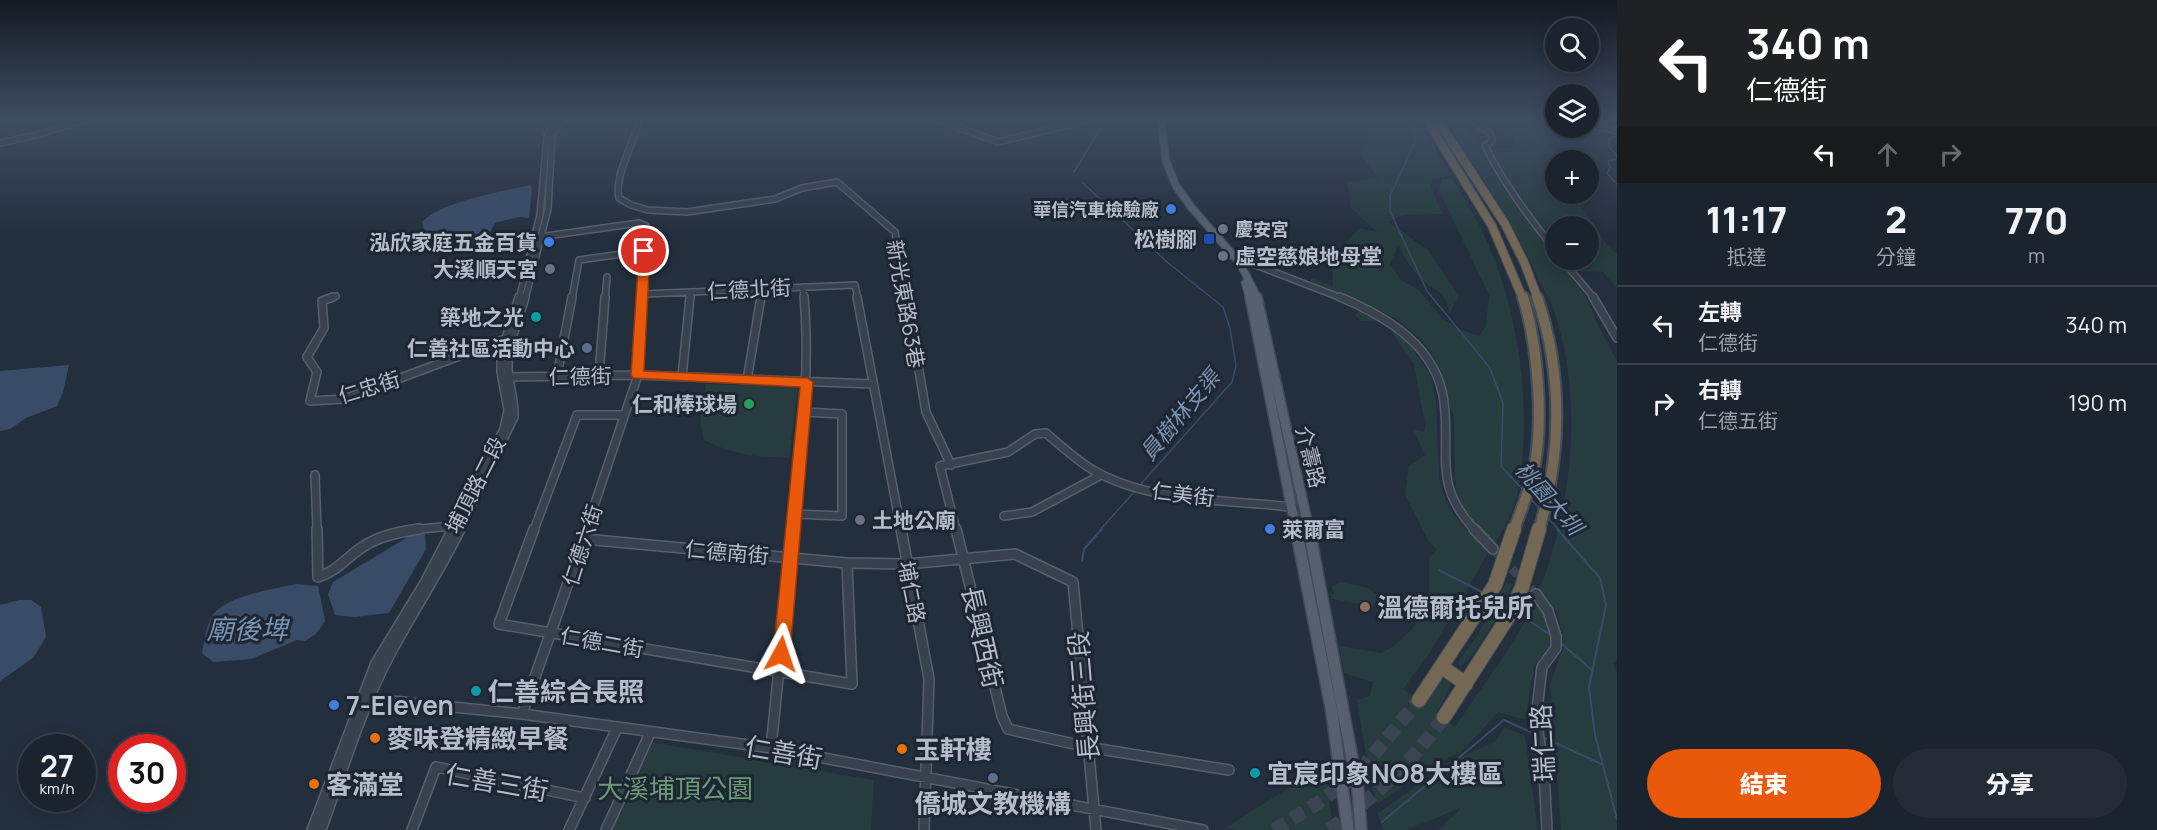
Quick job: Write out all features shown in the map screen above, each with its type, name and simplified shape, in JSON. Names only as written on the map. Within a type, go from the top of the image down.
[{"type":"highway","points":[[1419,700],[1488,596],[1518,522],[1532,477],[1539,417],[1531,323],[1492,226],[1450,158]]},
{"type":"highway","points":[[1443,717],[1466,684],[1511,609],[1550,496],[1559,424],[1554,356],[1547,327],[1524,262],[1485,190],[1463,158]]},
{"type":"highway","points":[[1442,667],[1466,684]]},
{"type":"main road","name":"介壽路","points":[[1160,158],[1178,197],[1231,256],[1243,279],[1253,307],[1342,766],[1348,830]]},
{"type":"main road","name":"介壽路","points":[[1166,158],[1170,174],[1186,202],[1249,278],[1258,299],[1288,443],[1305,509],[1358,790],[1361,830]]},
{"type":"street","name":"埔頂路二段","points":[[537,237],[544,158]]},
{"type":"street","name":"埔頂路二段","points":[[312,830],[367,698],[389,655],[439,572],[510,430],[515,404],[501,354],[508,339],[537,237],[548,209],[551,158]]},
{"type":"street","name":"新光東路63巷","points":[[627,158],[616,186],[619,198],[631,205],[659,212],[687,212],[775,199],[802,188],[837,182],[895,232],[903,270],[911,338],[926,412],[951,465]]},
{"type":"street","points":[[1492,158],[1507,185],[1545,236]]},
{"type":"street","name":"仁德六街","points":[[522,714],[552,633],[638,375],[646,226],[639,223],[537,237]]},
{"type":"street","points":[[557,376],[579,260],[644,251]]},
{"type":"street","points":[[1231,256],[1359,304],[1387,318],[1410,336],[1428,360],[1443,398],[1444,464],[1448,492],[1458,513],[1493,549]]},
{"type":"street","points":[[1570,270],[1596,300],[1617,338]]},
{"type":"street","points":[[599,375],[607,277]]},
{"type":"street","name":"仁德北街","points":[[644,294],[855,285]]},
{"type":"street","name":"埔仁路","points":[[855,285],[929,679],[928,780],[924,830]]},
{"type":"street","points":[[771,748],[807,382],[807,331],[803,287]]},
{"type":"street","points":[[747,380],[762,289]]},
{"type":"street","points":[[682,377],[691,292]]},
{"type":"street","name":"仁忠街","points":[[336,296],[322,301],[324,328],[307,357],[317,372],[310,401],[344,399],[508,339]]},
{"type":"street","name":"仁德街","points":[[506,377],[638,375],[873,384]]},
{"type":"street","name":"埔頂路二段","points":[[321,830],[367,698],[376,663],[426,581],[506,421],[508,410],[506,377]]},
{"type":"street","points":[[794,514],[842,516],[842,414],[804,412]]},
{"type":"street","name":"仁德二街","points":[[624,415],[577,415],[499,624],[852,684],[847,563]]},
{"type":"street","name":"仁美街","points":[[940,466],[1008,452],[1035,434],[1046,433],[1082,463],[1101,474],[1138,487],[1305,509]]},
{"type":"street","name":"長興西街","points":[[940,466],[1002,716],[1008,729],[1087,747]]},
{"type":"street","points":[[1004,516],[1032,512],[1101,474]]},
{"type":"street","points":[[315,475],[318,577],[328,574],[363,545],[378,539],[417,529],[453,526]]},
{"type":"street","name":"仁德南街","points":[[584,538],[847,563],[907,564],[1015,554],[1073,582]]},
{"type":"street","name":"長興街三段","points":[[1073,582],[1096,830]]},
{"type":"street","name":"瑞仁路","points":[[1536,594],[1548,611],[1556,636],[1556,648],[1542,667],[1536,718],[1544,772],[1547,830]]},
{"type":"street","name":"仁善街","points":[[367,698],[522,714],[771,748],[928,780],[1203,830]]},
{"type":"street","points":[[569,830],[617,728]]},
{"type":"street","points":[[606,830],[650,733]]},
{"type":"street","points":[[1087,747],[1229,770]]},
{"type":"street","name":"仁善三街","points":[[412,830],[436,767],[585,798]]},
{"type":"green space","points":[[1363,158],[1441,158],[1451,175],[1432,179],[1431,187],[1442,214],[1404,215],[1388,222],[1428,250],[1459,296],[1449,314],[1444,298],[1420,279],[1398,246],[1390,264],[1401,280],[1419,290],[1442,318],[1456,328],[1479,336],[1486,326],[1489,295],[1439,190],[1442,179],[1453,179],[1473,214],[1496,264],[1506,295],[1520,362],[1524,431],[1522,464],[1515,501],[1495,545],[1480,532],[1458,500],[1455,479],[1454,418],[1435,358],[1422,340],[1396,318],[1310,281],[1312,278],[1333,286],[1332,261],[1359,228],[1377,232],[1351,208],[1347,182],[1378,178]]},
{"type":"green space","points":[[1469,158],[1488,158],[1531,227],[1545,245],[1545,270],[1565,270],[1587,298],[1617,361],[1617,661],[1613,663],[1617,674],[1617,830],[1561,830],[1550,684],[1564,645],[1558,613],[1540,595],[1539,590],[1551,558],[1567,487],[1571,413],[1569,377],[1563,341],[1552,304],[1518,238]]},
{"type":"green space","points":[[1496,158],[1545,158],[1545,204],[1579,204],[1587,216],[1545,216],[1545,233],[1520,201]]},
{"type":"green space","points":[[1599,233],[1617,254],[1617,289],[1603,272],[1578,271],[1599,270]]},
{"type":"green space","points":[[1361,309],[1401,333],[1431,376],[1436,403],[1439,478],[1446,502],[1457,519],[1488,553],[1431,651],[1403,689],[1422,703],[1442,680],[1448,681],[1451,685],[1436,713],[1455,727],[1536,604],[1545,612],[1553,643],[1535,665],[1525,720],[1498,712],[1462,752],[1447,758],[1377,804],[1370,779],[1357,700],[1370,696],[1373,682],[1344,673],[1339,646],[1381,653],[1393,647],[1414,627],[1429,598],[1429,558],[1437,549],[1429,542],[1405,495],[1409,466],[1425,455],[1413,429],[1424,432],[1425,425],[1414,364],[1393,334],[1392,328],[1381,322],[1361,321],[1355,315]]},
{"type":"green space","name":"仁和棒球場","points":[[706,384],[798,387],[789,458],[745,454],[704,440],[700,421]]},
{"type":"green space","points":[[1340,582],[1368,588],[1380,597],[1380,602],[1387,603],[1389,609],[1332,599],[1330,594],[1334,594],[1332,586]]},
{"type":"green space","points":[[1506,583],[1513,584],[1497,616],[1482,641],[1460,667],[1458,662],[1477,636]]},
{"type":"green space","points":[[1504,727],[1525,736],[1538,830],[1439,830],[1462,807],[1407,830],[1384,830],[1377,814],[1453,760],[1495,742]]},
{"type":"green space","name":"大溪埔頂公園","points":[[650,742],[874,780],[871,830],[611,830]]},
{"type":"green space","points":[[1325,765],[1333,830],[1225,828]]},
{"type":"water","points":[[530,185],[532,188],[529,218],[519,217],[495,223],[487,239],[461,248],[430,243],[426,238],[422,222],[443,208],[473,198]]},
{"type":"water","points":[[69,365],[63,392],[57,406],[26,418],[10,429],[0,431],[0,371]]},
{"type":"water","name":"廟後埤","points":[[418,531],[425,534],[426,549],[389,613],[355,617],[335,615],[328,594],[333,582]]},
{"type":"water","name":"廟後埤","points":[[296,584],[318,586],[325,621],[316,634],[305,641],[297,640],[251,659],[213,662],[202,653],[208,625],[218,609],[238,598]]},
{"type":"water","points":[[19,600],[31,600],[41,607],[46,637],[33,658],[0,681],[0,605]]},
{"type":"waterway","name":"員樹林支渠","points":[[1074,172],[1083,158]]},
{"type":"waterway","name":"桃園大圳","points":[[1408,158],[1390,196],[1390,211],[1427,291],[1490,368],[1503,403],[1501,466],[1523,490]]},
{"type":"waterway","points":[[1616,158],[1608,161],[1610,168],[1607,173],[1617,184]]},
{"type":"waterway","name":"員樹林支渠","points":[[1083,183],[1167,262],[1223,307],[1230,328],[1236,366],[1232,382],[1140,485]]},
{"type":"waterway","name":"員樹林支渠","points":[[1100,530],[1135,491]]},
{"type":"waterway","name":"桃園大圳","points":[[1530,498],[1539,508]]},
{"type":"waterway","name":"桃園大圳","points":[[1548,518],[1559,530]]},
{"type":"waterway","name":"員樹林支渠","points":[[1082,561],[1084,549],[1102,529]]},
{"type":"waterway","name":"桃園大圳","points":[[1557,529],[1600,578],[1606,605],[1592,670]]},
{"type":"waterway","points":[[1439,570],[1484,593]]},
{"type":"waterway","points":[[1493,599],[1507,607]]},
{"type":"waterway","points":[[1516,612],[1552,636]]},
{"type":"waterway","points":[[1561,643],[1592,670]]},
{"type":"waterway","name":"桃園大圳","points":[[1592,670],[1589,687],[1595,735],[1617,819]]},
{"type":"waterway","points":[[1382,822],[1504,720],[1533,733]]},
{"type":"waterway","points":[[1543,737],[1601,764]]},
{"type":"tunnel","points":[[1493,549],[1536,594]]},
{"type":"tunnel","points":[[1274,830],[1318,803],[1359,772],[1419,700]]},
{"type":"tunnel","points":[[1329,830],[1391,778],[1419,749],[1444,717]]},
{"type":"place","name":"華信汽車檢驗廠","points":[[1171,209]]},
{"type":"place","name":"慶安宮","points":[[1223,229]]},
{"type":"place","name":"松樹腳","points":[[1209,239]]},
{"type":"place","name":"泓欣家庭五金百貨","points":[[549,242]]},
{"type":"place","name":"虛空慈娘地母堂","points":[[1223,256]]},
{"type":"place","name":"大溪順天宮","points":[[550,269]]},
{"type":"place","name":"築地之光","points":[[536,317]]},
{"type":"place","name":"仁善社區活動中心","points":[[587,348]]},
{"type":"place","name":"仁和棒球場","points":[[749,404]]},
{"type":"place","name":"土地公廟","points":[[860,520]]},
{"type":"place","name":"萊爾富","points":[[1270,529]]},
{"type":"place","name":"溫德爾托兒所","points":[[1365,607]]},
{"type":"place","name":"仁善綜合長照","points":[[476,691]]},
{"type":"place","name":"7-Eleven","points":[[334,705]]},
{"type":"place","name":"麥味登精緻早餐","points":[[375,738]]},
{"type":"place","name":"玉軒樓","points":[[902,749]]},
{"type":"place","name":"宜宸印象NO8大樓區","points":[[1255,773]]},
{"type":"place","name":"僑城文教機構","points":[[993,778]]},
{"type":"place","name":"客滿堂","points":[[314,784]]},
{"type":"route","points":[[644,251],[644,294],[638,375],[807,382],[781,654]]}]
